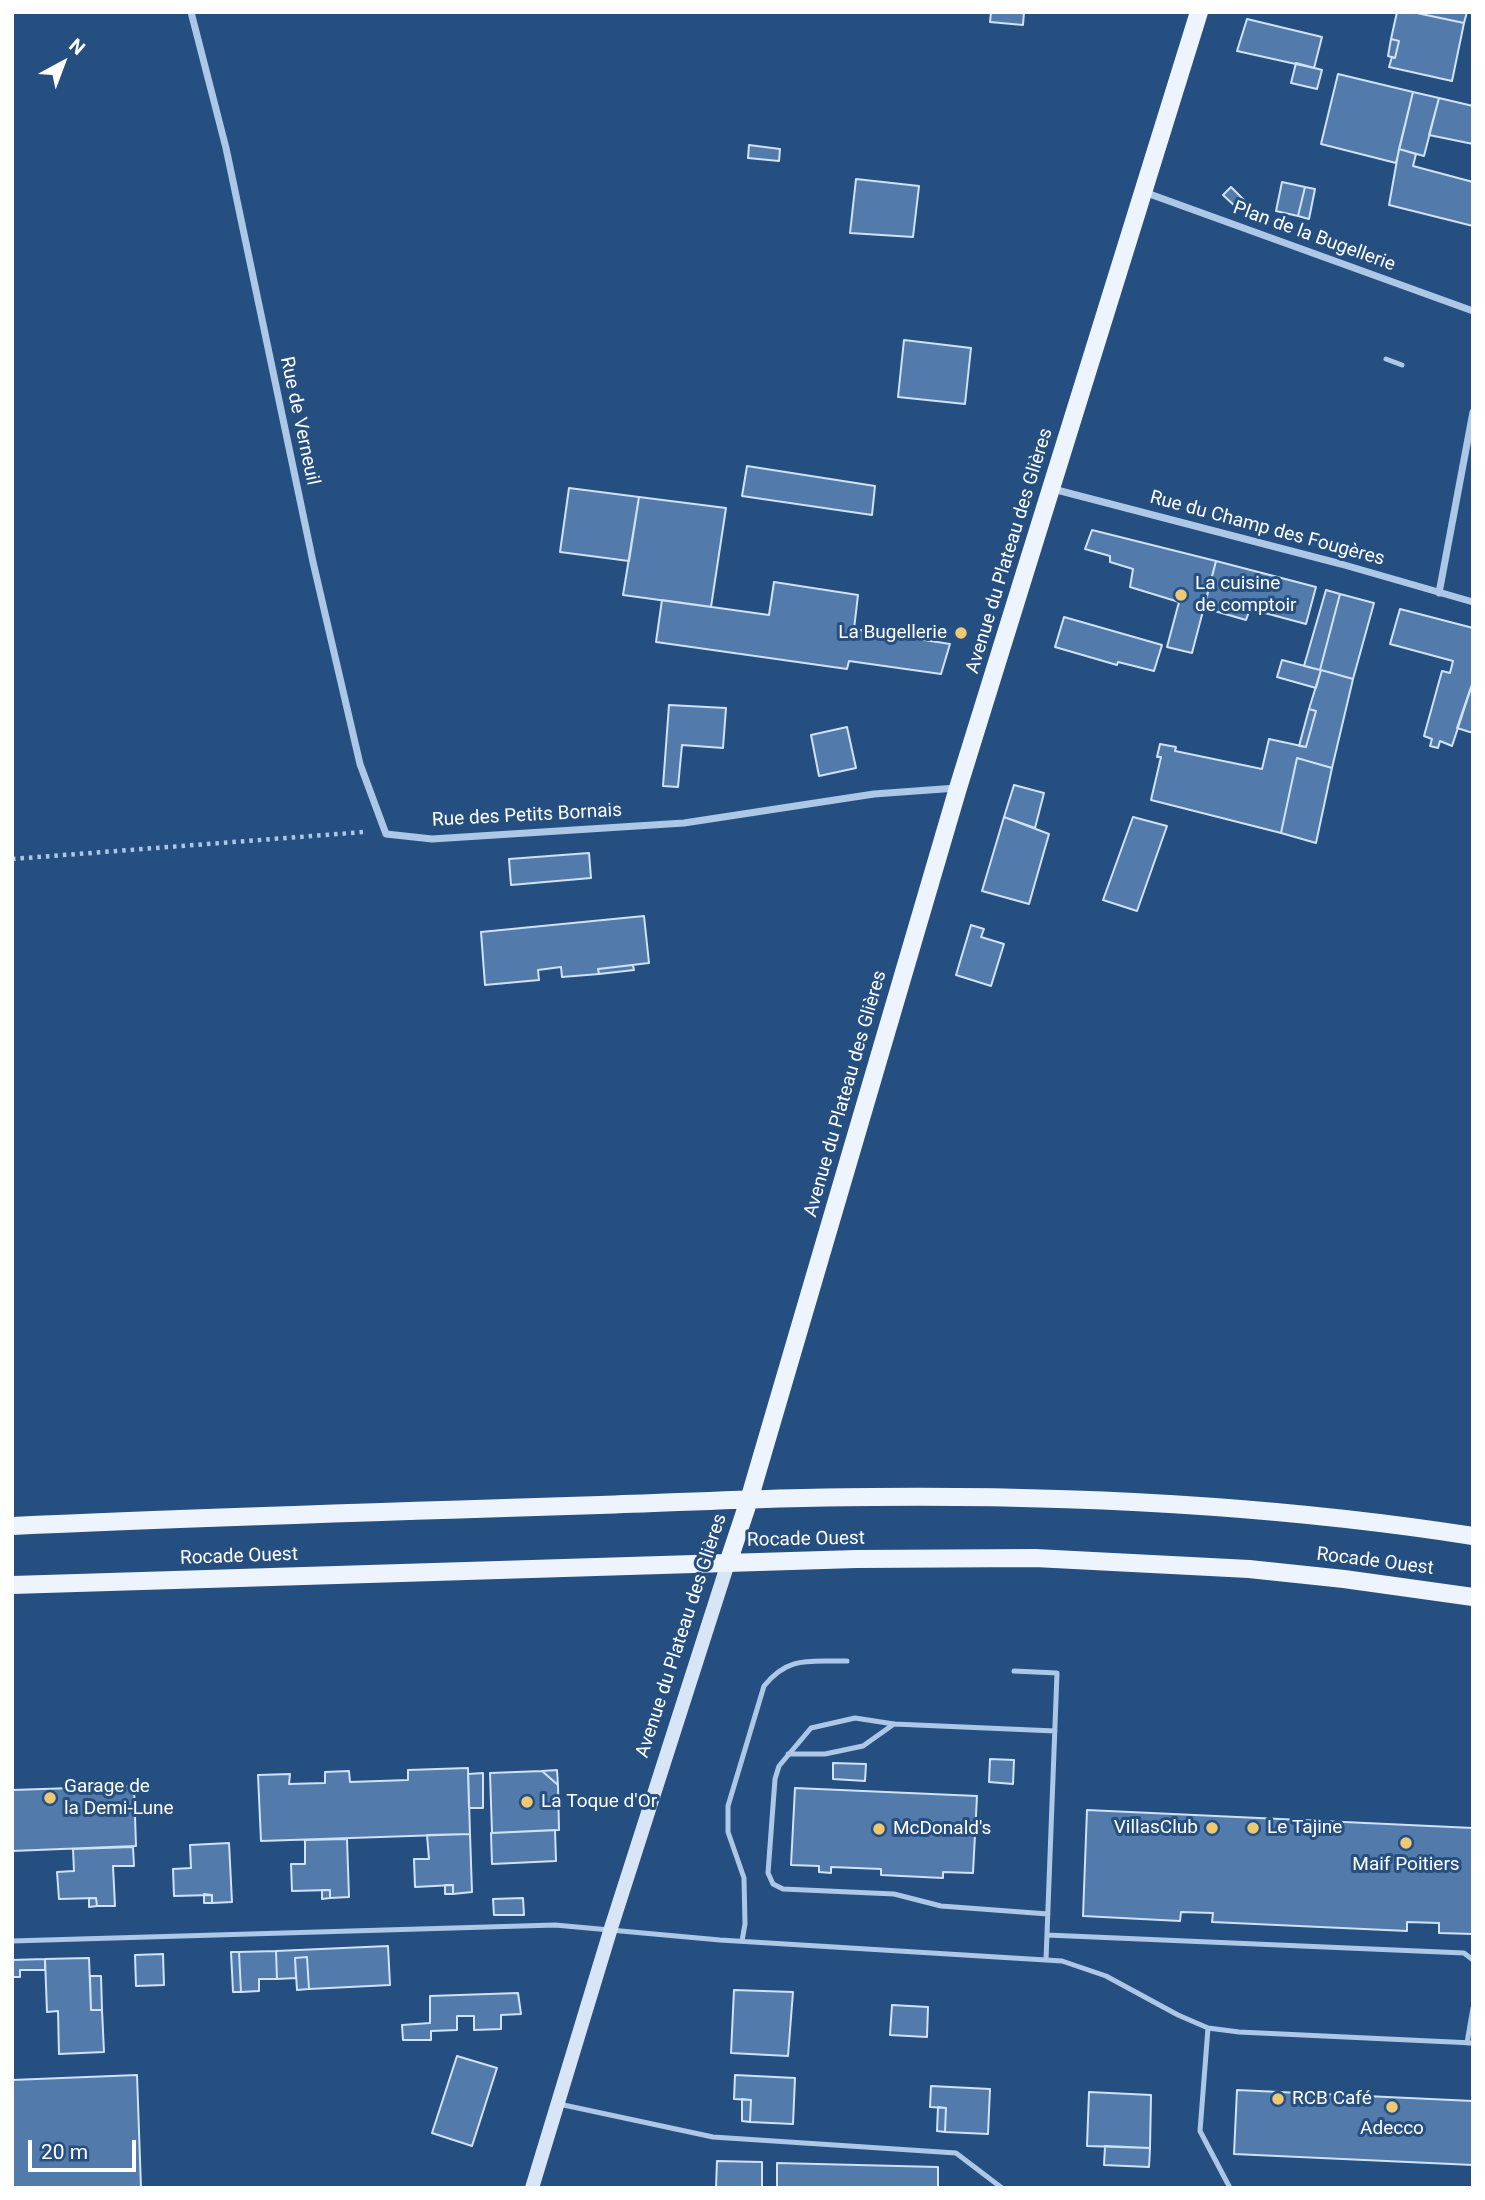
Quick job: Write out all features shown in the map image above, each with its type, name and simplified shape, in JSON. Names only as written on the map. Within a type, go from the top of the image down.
[{"type":"main road","name":"Avenue du Plateau des Glières","points":[[532,2188],[611,1928],[749,1500],[958,788],[1199,12]]},
{"type":"main road","points":[[12,1525],[749,1500],[927,1497],[1171,1504],[1350,1519],[1473,1536]]},
{"type":"main road","name":"Rocade Ouest","points":[[12,1585],[728,1563],[1035,1558],[1290,1573],[1473,1597]]},
{"type":"street","name":"Rue de Verneuil","points":[[191,12],[226,148],[268,353],[360,764],[386,834]]},
{"type":"street","name":"Plan de la Bugellerie","points":[[1144,192],[1473,311]]},
{"type":"street","points":[[1439,593],[1473,412]]},
{"type":"street","name":"Rue du Champ des Fougères","points":[[1052,489],[1328,560],[1473,602]]},
{"type":"street","name":"Rue des Petits Bornais","points":[[386,834],[432,839],[684,823],[874,794],[958,788]]},
{"type":"lane","points":[[1386,359],[1402,365]]},
{"type":"lane","points":[[742,1941],[745,1924],[744,1878],[728,1832],[728,1806],[764,1686],[776,1671],[796,1662],[847,1661]]},
{"type":"lane","points":[[1014,1671],[1057,1674],[1046,1960]]},
{"type":"lane","points":[[1048,1914],[942,1906],[894,1894],[783,1889],[773,1884],[768,1873],[775,1779],[779,1766],[811,1728],[855,1718],[894,1724],[1055,1731]]},
{"type":"lane","points":[[788,1754],[825,1754],[863,1746],[894,1724]]},
{"type":"lane","points":[[12,1941],[555,1925],[742,1941],[1062,1961],[1105,1976],[1208,2028],[1238,2032],[1470,2043],[1473,2008]]},
{"type":"lane","points":[[1047,1935],[1464,1953],[1473,1960]]},
{"type":"lane","points":[[1208,2028],[1200,2131],[1230,2188]]},
{"type":"lane","points":[[558,2103],[713,2137],[956,2153],[1002,2188]]},
{"type":"path","points":[[12,859],[368,832],[386,834]]},
{"type":"building","points":[[991,12],[1024,12],[1023,25],[990,22]]},
{"type":"building","points":[[1397,12],[1412,12],[1464,23],[1452,81],[1389,67],[1392,57],[1395,58],[1399,41],[1391,39]]},
{"type":"building","points":[[1412,12],[1467,12],[1464,23]]},
{"type":"building","points":[[1247,19],[1322,37],[1314,68],[1237,51]]},
{"type":"building","points":[[1391,39],[1399,41],[1395,58],[1388,56]]},
{"type":"building","points":[[1296,63],[1322,70],[1317,89],[1291,83]]},
{"type":"building","points":[[1338,74],[1413,92],[1396,163],[1321,144]]},
{"type":"building","points":[[1413,92],[1439,98],[1424,156],[1399,149]]},
{"type":"building","points":[[1439,98],[1473,106],[1473,144],[1429,135]]},
{"type":"building","points":[[749,145],[780,149],[779,161],[748,158]]},
{"type":"building","points":[[1399,149],[1416,154],[1413,166],[1473,182],[1473,226],[1389,205]]},
{"type":"building","points":[[856,179],[919,186],[913,237],[850,233]]},
{"type":"building","points":[[1282,182],[1305,187],[1298,216],[1276,211]]},
{"type":"building","points":[[1231,187],[1244,200],[1237,208],[1223,195]]},
{"type":"building","points":[[1305,187],[1315,189],[1309,219],[1298,216]]},
{"type":"building","points":[[904,340],[971,348],[965,404],[898,397]]},
{"type":"building","points":[[747,466],[875,486],[872,515],[742,496]]},
{"type":"building","points":[[569,488],[639,497],[629,561],[560,552]]},
{"type":"building","points":[[639,497],[726,508],[711,607],[623,595]]},
{"type":"building","name":"La cuisine de comptoir","points":[[1092,530],[1216,561],[1192,653],[1167,647],[1179,602],[1130,587],[1133,569],[1110,562],[1110,556],[1085,549]]},
{"type":"building","points":[[1216,561],[1316,587],[1306,624],[1250,609],[1246,620],[1204,608]]},
{"type":"building","points":[[774,582],[858,595],[854,629],[950,644],[941,674],[849,661],[847,669],[656,642],[662,600],[769,615]]},
{"type":"building","points":[[1326,590],[1340,594],[1320,670],[1304,666]]},
{"type":"building","points":[[1340,594],[1374,603],[1353,679],[1321,670],[1316,688],[1277,677],[1282,660],[1320,670]]},
{"type":"building","points":[[1400,609],[1473,628],[1473,682],[1452,746],[1440,741],[1438,748],[1430,746],[1432,739],[1424,736],[1442,671],[1450,673],[1453,661],[1390,644]]},
{"type":"building","points":[[1064,617],[1162,645],[1154,671],[1118,662],[1117,665],[1055,647]]},
{"type":"building","points":[[1321,670],[1353,679],[1332,768],[1297,758],[1281,833],[1151,800],[1161,757],[1157,757],[1160,744],[1176,747],[1175,751],[1262,769],[1269,739],[1306,747],[1316,711],[1309,709]]},
{"type":"building","points":[[1473,684],[1473,733],[1457,728]]},
{"type":"building","points":[[669,705],[726,708],[723,748],[682,745],[678,787],[663,786]]},
{"type":"building","points":[[1309,709],[1316,711],[1306,747],[1299,746]]},
{"type":"building","points":[[847,727],[856,768],[819,776],[811,735]]},
{"type":"building","points":[[1297,758],[1332,768],[1316,843],[1281,833]]},
{"type":"building","points":[[1014,785],[1044,793],[1035,828],[1004,817]]},
{"type":"building","points":[[1004,817],[1049,834],[1029,904],[982,891]]},
{"type":"building","points":[[1133,817],[1167,826],[1137,911],[1103,900]]},
{"type":"building","points":[[589,853],[591,878],[511,885],[509,859]]},
{"type":"building","points":[[644,916],[649,963],[598,969],[599,974],[562,977],[561,967],[538,970],[539,980],[485,985],[481,932]]},
{"type":"building","points":[[971,925],[984,929],[981,937],[1004,944],[991,986],[956,975]]},
{"type":"building","points":[[633,965],[634,970],[599,974],[598,969]]},
{"type":"building","points":[[990,1759],[1014,1760],[1013,1784],[989,1782]]},
{"type":"building","points":[[833,1763],[866,1764],[865,1781],[833,1779]]},
{"type":"building","points":[[468,1768],[470,1834],[261,1841],[258,1775],[290,1774],[289,1784],[325,1783],[325,1772],[349,1771],[350,1782],[408,1780],[408,1770]]},
{"type":"building","points":[[557,1770],[558,1785],[542,1771]]},
{"type":"building","points":[[542,1771],[558,1785],[559,1830],[492,1833],[490,1773]]},
{"type":"building","points":[[483,1773],[483,1808],[469,1808],[468,1774]]},
{"type":"building","points":[[134,1786],[136,1846],[12,1851],[12,1790]]},
{"type":"building","points":[[795,1788],[977,1796],[973,1873],[943,1872],[943,1878],[881,1875],[881,1869],[831,1867],[831,1873],[819,1872],[819,1866],[791,1865]]},
{"type":"building","points":[[1087,1810],[1473,1828],[1473,1934],[1439,1933],[1439,1923],[1407,1922],[1407,1931],[1212,1922],[1213,1913],[1181,1912],[1180,1921],[1083,1916]]},
{"type":"building","points":[[555,1830],[556,1861],[492,1864],[491,1833]]},
{"type":"building","points":[[470,1834],[472,1892],[453,1894],[453,1885],[415,1887],[414,1859],[429,1859],[427,1835]]},
{"type":"building","points":[[347,1839],[349,1897],[330,1898],[330,1890],[292,1891],[291,1864],[305,1864],[305,1840]]},
{"type":"building","points":[[229,1843],[232,1902],[212,1903],[212,1895],[174,1896],[173,1869],[191,1868],[190,1845]]},
{"type":"building","points":[[133,1847],[134,1866],[113,1866],[115,1906],[97,1906],[96,1898],[59,1899],[57,1872],[74,1871],[73,1849]]},
{"type":"building","points":[[445,1885],[453,1885],[453,1894],[445,1894]]},
{"type":"building","points":[[322,1890],[330,1890],[330,1898],[322,1899]]},
{"type":"building","points":[[204,1894],[212,1895],[212,1903],[204,1903]]},
{"type":"building","points":[[89,1898],[96,1898],[97,1906],[89,1907]]},
{"type":"building","points":[[523,1898],[524,1915],[494,1915],[493,1899]]},
{"type":"building","points":[[388,1946],[390,1985],[309,1989],[307,1957],[295,1958],[296,1978],[277,1979],[276,1951]]},
{"type":"building","points":[[276,1951],[277,1979],[259,1979],[259,1991],[241,1992],[239,1952]]},
{"type":"building","points":[[231,1952],[239,1952],[241,1992],[233,1992]]},
{"type":"building","points":[[163,1954],[164,1985],[136,1986],[135,1955]]},
{"type":"building","points":[[307,1957],[309,1989],[297,1990],[295,1958]]},
{"type":"building","points":[[89,1958],[91,2010],[102,2010],[104,2052],[59,2054],[58,2011],[47,2012],[45,1959]]},
{"type":"building","points":[[45,1959],[45,1970],[20,1970],[20,1977],[12,1977],[12,1960]]},
{"type":"building","points":[[90,1976],[101,1976],[102,2010],[91,2010]]},
{"type":"building","points":[[734,1990],[793,1992],[788,2056],[731,2053]]},
{"type":"building","points":[[518,1993],[521,2014],[501,2015],[501,2029],[474,2030],[474,2016],[457,2016],[457,2030],[431,2031],[431,2040],[403,2040],[402,2025],[430,2023],[430,1996]]},
{"type":"building","points":[[892,2005],[928,2007],[927,2037],[890,2035]]},
{"type":"building","points":[[457,2056],[497,2068],[472,2146],[432,2133]]},
{"type":"building","points":[[137,2075],[141,2188],[12,2188],[12,2080]]},
{"type":"building","points":[[735,2075],[795,2078],[793,2124],[750,2122],[751,2100],[734,2099]]},
{"type":"building","points":[[931,2086],[990,2089],[988,2134],[945,2132],[946,2108],[930,2107]]},
{"type":"building","points":[[1237,2090],[1473,2101],[1473,2165],[1234,2154]]},
{"type":"building","points":[[1089,2092],[1151,2095],[1150,2148],[1087,2146]]},
{"type":"building","points":[[742,2099],[751,2100],[750,2122],[742,2121]]},
{"type":"building","points":[[938,2107],[946,2108],[945,2132],[937,2131]]},
{"type":"building","points":[[1105,2146],[1150,2148],[1149,2167],[1104,2165]]},
{"type":"building","points":[[717,2161],[762,2162],[762,2188],[716,2188]]},
{"type":"building","points":[[777,2163],[938,2167],[938,2188],[777,2188]]},
{"type":"place","name":"La cuisine de comptoir","points":[[1181,595]]},
{"type":"place","name":"La Bugellerie","points":[[961,633]]},
{"type":"place","name":"Garage de la Demi-Lune","points":[[50,1798]]},
{"type":"place","name":"La Toque d'Or","points":[[527,1802]]},
{"type":"place","name":"VillasClub","points":[[1212,1828]]},
{"type":"place","name":"Le Tajine","points":[[1253,1828]]},
{"type":"place","name":"McDonald's","points":[[879,1829]]},
{"type":"place","name":"Maif Poitiers","points":[[1406,1843]]},
{"type":"place","name":"RCB Café","points":[[1278,2099]]},
{"type":"place","name":"Adecco","points":[[1392,2107]]}]
